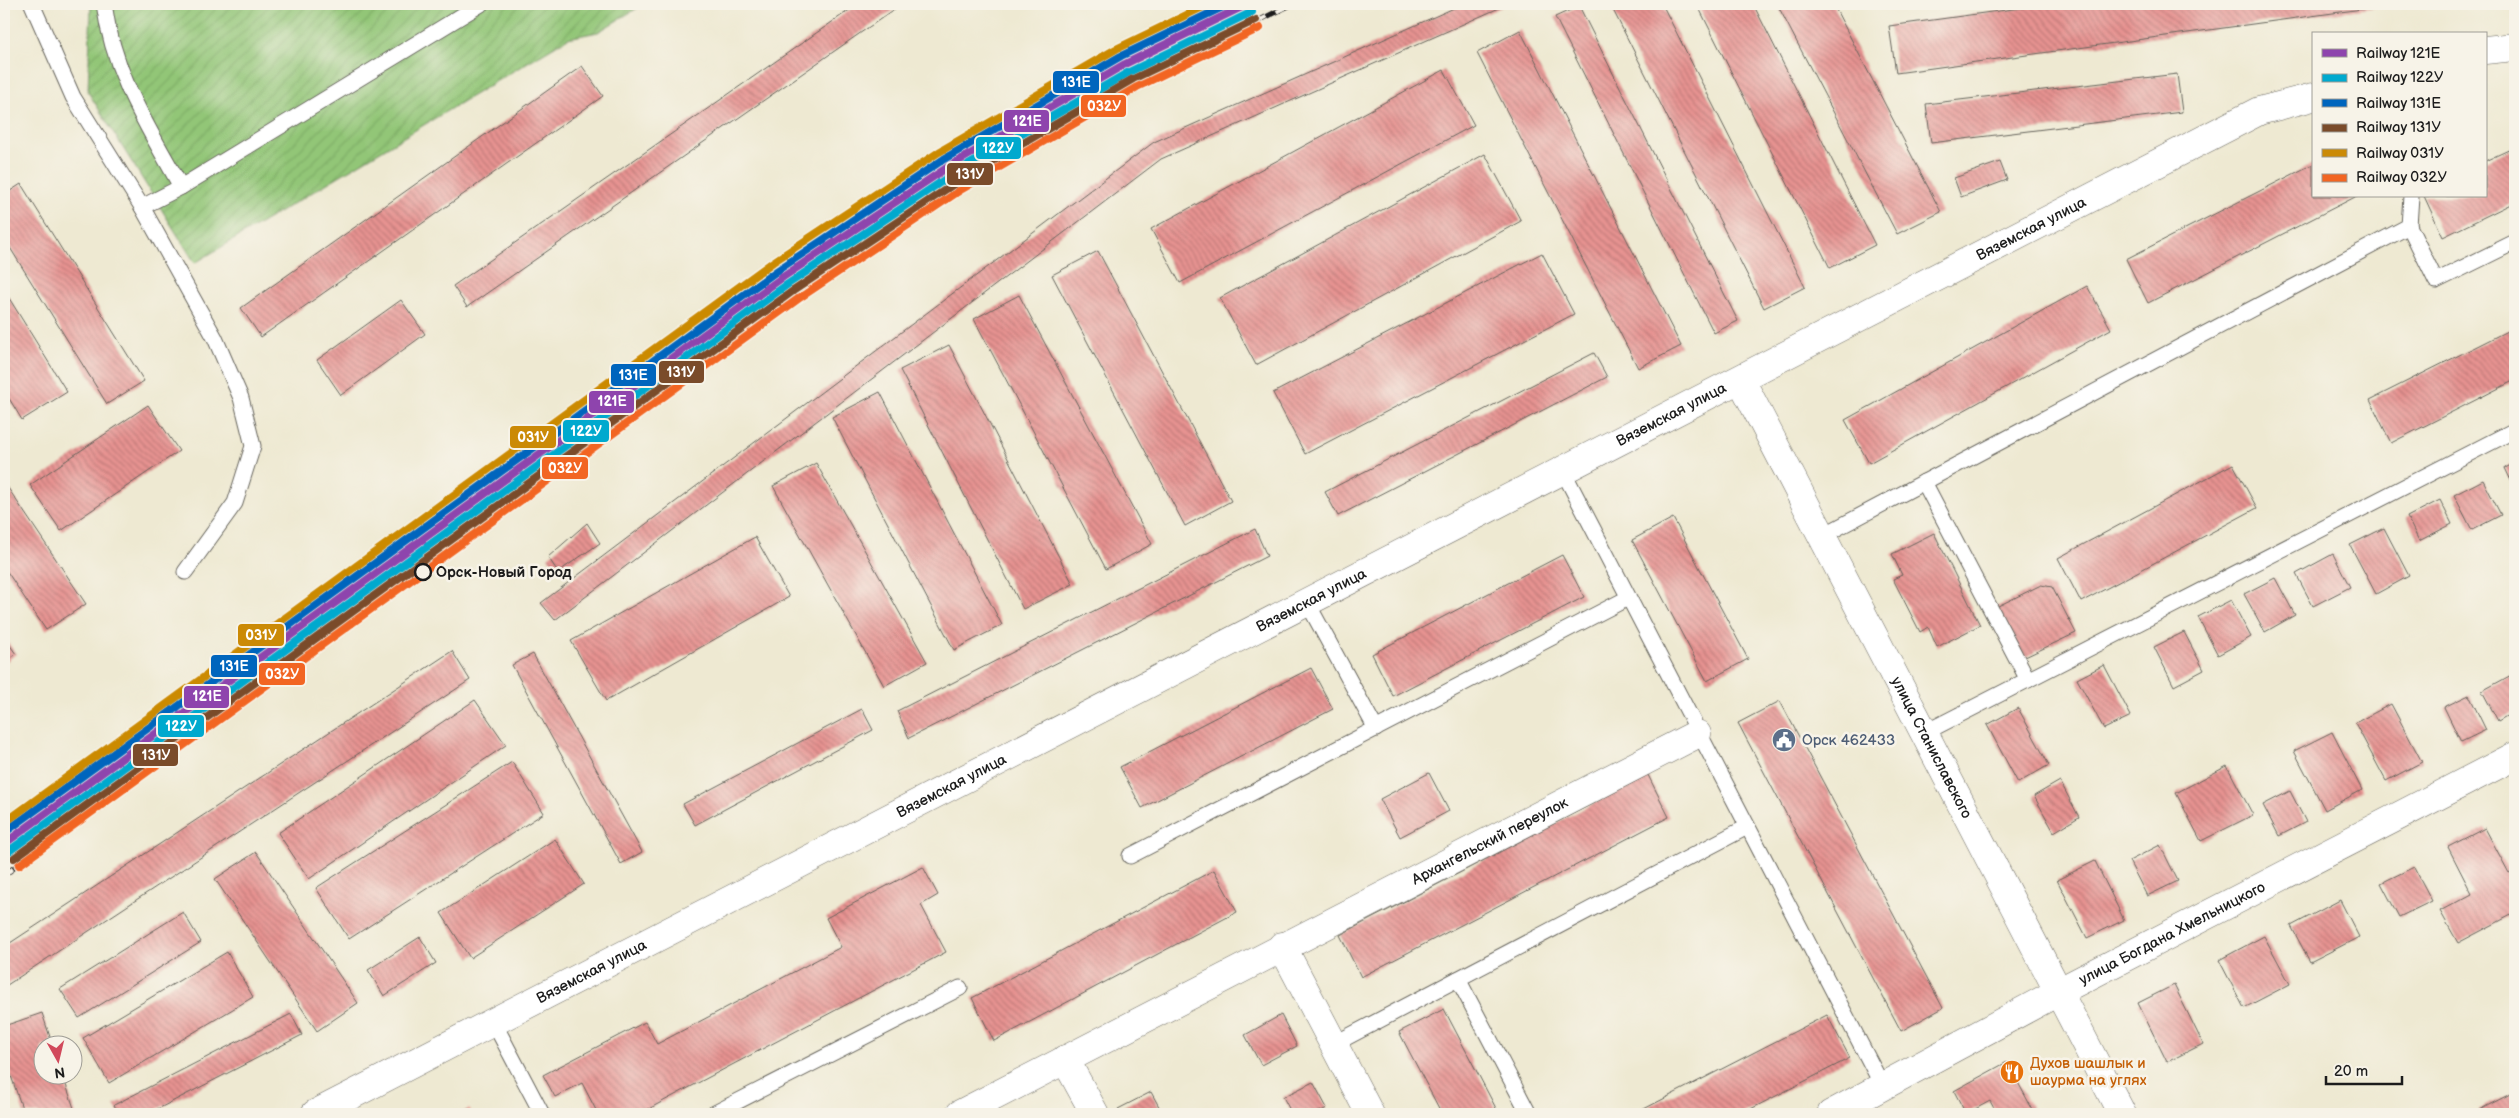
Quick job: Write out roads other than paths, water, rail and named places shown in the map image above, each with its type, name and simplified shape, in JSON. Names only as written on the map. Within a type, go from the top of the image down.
[{"type":"main road","points":[[2486,50],[2515,47]]},
{"type":"main road","name":"Вяземская улица","points":[[315,1114],[1741,380],[2259,111],[2312,97]]},
{"type":"main road","name":"улица Станиславского","points":[[1741,380],[2122,1114]]},
{"type":"main road","name":"Архангельский переулок","points":[[960,1114],[1282,946],[1697,734]]},
{"type":"main road","name":"улица Богдана Хмельницкого","points":[[1831,1114],[1861,1107],[1882,1087],[2058,992],[2515,756]]},
{"type":"main road","points":[[1282,946],[1370,1114]]},
{"type":"main road","points":[[1065,1059],[1095,1114]]},
{"type":"lane","points":[[32,4],[72,97],[142,206],[215,338],[241,398],[253,446],[235,503],[184,572]]},
{"type":"lane","points":[[104,4],[108,32],[128,91],[181,187]]},
{"type":"lane","points":[[142,206],[181,187],[482,4]]},
{"type":"lane","points":[[2411,198],[2408,226],[2436,280],[2515,242]]},
{"type":"lane","points":[[1822,536],[2408,226]]},
{"type":"lane","points":[[1924,733],[2515,430]]},
{"type":"lane","points":[[1562,471],[1882,1087]]},
{"type":"lane","points":[[1924,482],[2028,680]]},
{"type":"lane","points":[[1130,856],[1628,598]]},
{"type":"lane","points":[[1307,602],[1376,729]]},
{"type":"lane","points":[[1334,1044],[1747,826]]},
{"type":"lane","points":[[1458,979],[1530,1114]]},
{"type":"lane","points":[[713,1114],[960,988]]},
{"type":"lane","points":[[493,1021],[542,1114]]},
{"type":"railway","points":[[4,875],[797,298],[961,187],[1133,84],[1292,4]]},
{"type":"rail line","name":"031У","points":[[4,823],[773,262],[939,152],[1116,49],[1209,4]]},
{"type":"rail line","name":"131Е","points":[[4,833],[778,270],[944,159],[1121,56],[1229,4]]},
{"type":"rail line","name":"121Е","points":[[4,844],[783,277],[948,167],[1125,64],[1248,4]]},
{"type":"rail line","name":"122У","points":[[9,851],[788,284],[953,174],[1129,72],[1252,12]]},
{"type":"rail line","name":"131У","points":[[14,858],[793,291],[957,182],[1133,79],[1256,20]]},
{"type":"rail line","name":"032У","points":[[19,865],[798,299],[962,189],[1137,87],[1260,28]]},
{"type":"place","name":"Орск-Новый Город","points":[[423,572]]},
{"type":"place","name":"Орск 462433","points":[[1784,740]]},
{"type":"place","name":"Духов шашлык и шаурма на углях","points":[[2012,1072]]}]
